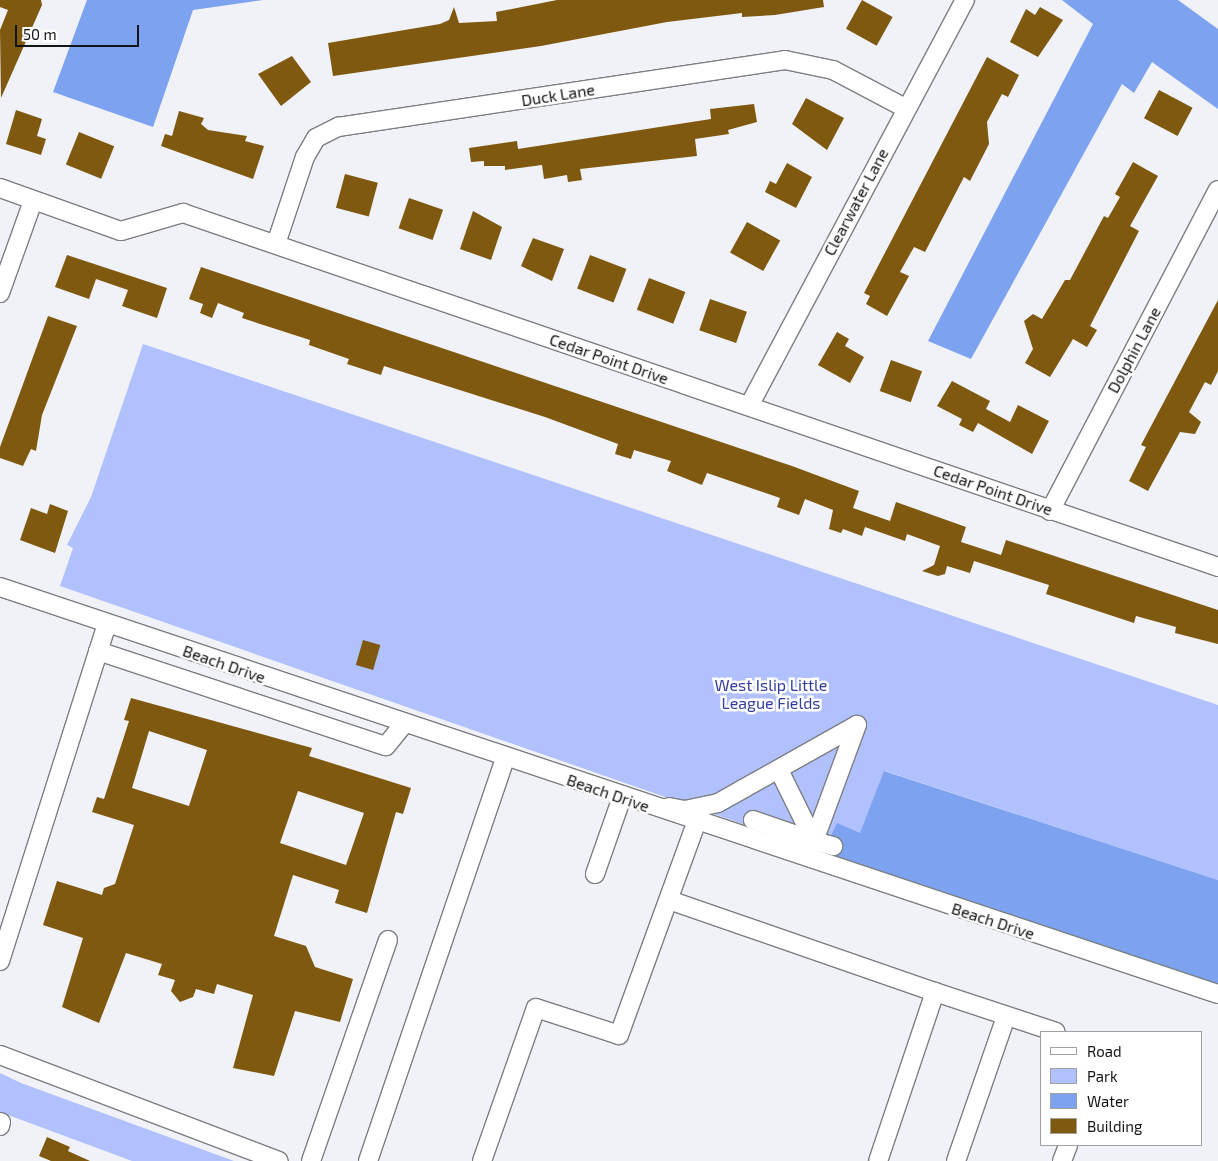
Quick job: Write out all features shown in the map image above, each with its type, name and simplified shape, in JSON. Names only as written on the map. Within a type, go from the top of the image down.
[{"type":"street","name":"Clearwater Lane","points":[[749,406],[905,108],[965,0]]},
{"type":"street","name":"Duck Lane","points":[[276,244],[305,157],[316,138],[338,127],[785,60],[833,70],[905,108]]},
{"type":"street","name":"Cedar Point Drive","points":[[0,188],[121,230],[183,213],[1218,568]]},
{"type":"street","name":"Dolphin Lane","points":[[1050,511],[1218,190]]},
{"type":"street","points":[[0,293],[33,201]]},
{"type":"street","name":"Beach Drive","points":[[0,587],[622,797],[700,816],[723,832],[1218,994]]},
{"type":"street","points":[[0,961],[107,624]]},
{"type":"street","points":[[98,651],[386,746],[404,724]]},
{"type":"street","points":[[482,1161],[536,1008],[619,1035],[700,816],[780,772],[857,725],[814,841]]},
{"type":"street","points":[[368,1161],[505,758]]},
{"type":"street","points":[[780,772],[814,841]]},
{"type":"street","points":[[595,874],[622,797]]},
{"type":"street","points":[[753,820],[834,846]]},
{"type":"street","points":[[669,900],[1006,1017],[1053,1031]]},
{"type":"street","points":[[311,1161],[388,940]]},
{"type":"street","points":[[878,1161],[935,992]]},
{"type":"street","points":[[956,1161],[1006,1017]]},
{"type":"street","points":[[0,1055],[279,1161]]},
{"type":"street","points":[[1062,1161],[1068,1146]]},
{"type":"green space","name":"West Islip Little League Fields","points":[[143,344],[1218,705],[1218,880],[885,771],[860,834],[823,852],[60,586],[73,548],[67,545],[91,497]]},
{"type":"green space","points":[[0,1073],[21,1083],[234,1161],[132,1161],[0,1112]]},
{"type":"water","points":[[87,0],[263,0],[193,10],[153,127],[53,92]]},
{"type":"water","points":[[1062,0],[1178,0],[1218,29],[1218,109],[1152,62],[1134,93],[1122,84],[971,359],[928,341],[1093,24]]},
{"type":"water","points":[[884,771],[1218,880],[1218,988],[823,852],[837,823],[860,833]]},
{"type":"building","points":[[0,0],[41,0],[42,5],[1,98],[0,30],[8,10],[0,7]]},
{"type":"building","points":[[557,0],[823,0],[824,7],[775,15],[742,17],[742,13],[667,22],[541,46],[333,76],[328,43],[440,24],[449,20],[454,7],[459,23],[497,21],[496,12]]},
{"type":"building","points":[[862,0],[893,17],[877,46],[846,29]]},
{"type":"building","points":[[1040,7],[1063,20],[1038,57],[1010,42],[1026,9],[1035,15]]},
{"type":"building","points":[[292,56],[311,82],[281,106],[258,74]]},
{"type":"building","points":[[987,57],[1019,75],[1008,97],[1002,94],[987,122],[989,144],[970,181],[964,177],[925,252],[914,247],[900,272],[909,276],[887,316],[866,304],[870,296],[864,293]]},
{"type":"building","points":[[1159,90],[1193,108],[1178,136],[1144,118]]},
{"type":"building","points":[[806,98],[844,118],[827,150],[792,124]]},
{"type":"building","points":[[754,104],[757,122],[728,130],[729,134],[695,139],[697,156],[580,169],[582,180],[568,182],[567,175],[544,179],[542,165],[505,170],[505,166],[484,166],[484,161],[471,162],[469,148],[517,141],[518,149],[711,119],[710,109]]},
{"type":"building","points":[[16,110],[42,119],[37,136],[46,139],[41,155],[6,144]]},
{"type":"building","points":[[179,111],[204,118],[201,124],[208,130],[247,136],[245,141],[264,146],[253,179],[161,146],[165,134],[172,136]]},
{"type":"building","points":[[79,132],[114,146],[101,179],[66,164]]},
{"type":"building","points":[[1133,162],[1158,176],[1130,226],[1139,231],[1090,326],[1097,330],[1087,347],[1073,339],[1050,377],[1025,363],[1033,349],[1024,321],[1033,314],[1042,319],[1065,280],[1070,280],[1104,216],[1108,218],[1120,197],[1115,194]]},
{"type":"building","points":[[787,163],[812,177],[796,208],[765,192],[770,181],[776,184]]},
{"type":"building","points":[[345,174],[378,183],[369,217],[336,208]]},
{"type":"building","points":[[409,198],[443,210],[433,240],[399,228]]},
{"type":"building","points":[[473,211],[502,227],[491,260],[460,249]]},
{"type":"building","points":[[747,222],[780,240],[763,271],[730,253]]},
{"type":"building","points":[[533,238],[564,249],[552,281],[521,266]]},
{"type":"building","points":[[67,255],[167,288],[157,318],[122,306],[128,290],[96,279],[89,299],[55,287]]},
{"type":"building","points":[[590,255],[626,269],[614,303],[577,289]]},
{"type":"building","points":[[201,267],[792,466],[859,491],[853,508],[890,521],[896,502],[966,527],[961,542],[1001,555],[1006,540],[1218,610],[1218,644],[1175,633],[1176,627],[1136,616],[1134,623],[1046,594],[1049,585],[974,561],[970,573],[947,566],[945,574],[938,576],[922,571],[934,565],[940,546],[907,534],[905,541],[865,527],[862,536],[843,529],[841,533],[829,529],[833,510],[805,499],[799,515],[777,507],[780,498],[707,473],[702,485],[667,471],[671,461],[634,450],[631,459],[615,454],[618,444],[545,417],[384,366],[381,375],[347,364],[349,359],[309,345],[310,340],[242,318],[244,313],[218,303],[212,318],[200,313],[203,304],[189,299]]},
{"type":"building","points":[[649,278],[685,292],[673,324],[637,310]]},
{"type":"building","points":[[710,299],[747,312],[736,343],[699,330]]},
{"type":"building","points":[[1218,300],[1218,371],[1211,385],[1205,382],[1189,412],[1201,422],[1195,434],[1180,432],[1148,491],[1129,481],[1146,447],[1141,445]]},
{"type":"building","points":[[48,316],[77,326],[42,415],[36,451],[31,449],[23,466],[0,458],[0,447]]},
{"type":"building","points":[[837,332],[849,339],[845,346],[864,357],[850,383],[818,365]]},
{"type":"building","points":[[891,360],[922,371],[911,402],[880,391]]},
{"type":"building","points":[[952,381],[990,401],[986,409],[1010,422],[1018,405],[1049,421],[1032,454],[978,423],[973,432],[959,425],[962,419],[937,406]]},
{"type":"building","points":[[50,504],[68,511],[55,553],[20,540],[31,508],[47,514]]},
{"type":"building","points":[[363,640],[380,645],[373,670],[356,665]]},
{"type":"building","points":[[131,698],[312,748],[309,756],[411,788],[403,814],[396,812],[367,913],[335,903],[339,890],[293,875],[274,936],[306,946],[315,967],[353,979],[340,1022],[295,1011],[274,1076],[233,1068],[253,995],[217,984],[214,994],[196,989],[193,997],[180,1002],[171,991],[175,980],[158,975],[162,964],[126,953],[99,1023],[62,1007],[83,938],[43,925],[57,881],[102,895],[104,888],[115,884],[134,825],[92,812],[97,797],[104,799],[129,721],[124,720]],"holes":[[[149,731],[207,750],[189,806],[132,788]],[[298,791],[364,813],[346,865],[280,843]]]},
{"type":"building","points":[[47,1137],[70,1147],[68,1151],[90,1161],[51,1161],[39,1156]]}]
